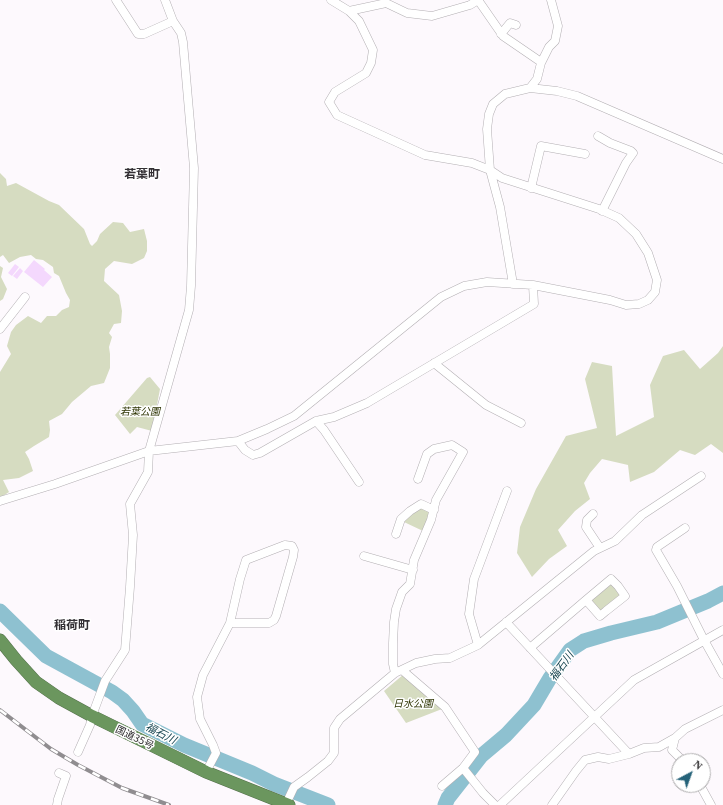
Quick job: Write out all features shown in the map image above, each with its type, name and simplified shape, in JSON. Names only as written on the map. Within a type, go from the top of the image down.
[{"type":"highway","name":"国道35号","points":[[0,640],[36,682],[59,698],[94,711],[209,767],[290,797]]},
{"type":"street","points":[[116,0],[138,34],[144,34],[173,21]]},
{"type":"street","points":[[78,752],[90,725],[106,681],[125,650],[133,535],[130,504],[148,472],[149,451],[188,310],[191,286],[194,168],[183,42],[165,0]]},
{"type":"street","points":[[0,501],[149,451],[238,441],[267,429],[294,416],[441,298],[464,286],[487,282],[533,285],[626,305],[639,304],[648,300],[655,292],[657,280],[648,253],[636,234],[619,218],[502,178],[490,170],[472,163],[425,155],[337,115],[328,102],[335,92],[366,73],[371,63],[373,50],[359,21],[349,11],[331,0]]},
{"type":"street","points":[[349,11],[386,3],[407,13],[432,16],[470,5],[478,0],[503,36],[542,62]]},
{"type":"street","points":[[530,88],[537,79],[542,62],[549,47],[555,41],[558,26],[551,0]]},
{"type":"street","points":[[501,34],[510,23],[516,25]]},
{"type":"street","points":[[513,284],[500,207],[490,170],[487,129],[489,114],[493,104],[505,94],[530,88],[558,91],[577,96],[723,159]]},
{"type":"street","points":[[598,136],[633,153],[626,163],[602,211]]},
{"type":"street","points":[[532,188],[541,146],[585,154]]},
{"type":"street","points":[[238,441],[245,450],[253,455],[260,453],[316,421],[334,417],[367,403],[534,304],[533,285]]},
{"type":"street","points":[[0,329],[25,297]]},
{"type":"street","points":[[434,363],[486,406],[521,423]]},
{"type":"street","points":[[316,421],[324,430],[359,482]]},
{"type":"street","points":[[418,479],[428,454],[434,449],[452,445],[464,452],[436,500],[426,535],[414,560],[410,584],[402,592],[396,608],[394,622],[393,664],[399,671],[445,707],[475,752],[464,768],[442,786]]},
{"type":"street","points":[[290,797],[308,777],[328,761],[334,753],[334,728],[340,719],[399,671],[434,659],[450,658],[478,645],[594,551],[615,541],[642,515],[701,476]]},
{"type":"street","points":[[478,645],[469,614],[474,579],[507,491]]},
{"type":"street","points":[[396,534],[401,519],[421,504],[434,510]]},
{"type":"street","points":[[592,514],[586,527],[600,548]]},
{"type":"street","points":[[685,528],[657,547],[656,550],[677,586],[723,674]]},
{"type":"street","points":[[209,767],[216,753],[200,719],[197,697],[203,675],[230,623],[246,560],[285,545],[292,546],[294,550],[293,557],[274,620],[269,623],[230,623]]},
{"type":"street","points":[[364,556],[413,570]]},
{"type":"street","points":[[530,648],[610,579],[618,586],[625,596],[600,616],[586,600]]},
{"type":"street","points":[[506,622],[629,754]]},
{"type":"street","points":[[500,805],[634,680],[723,630]]},
{"type":"street","points":[[552,805],[585,760],[598,757],[609,759],[629,754],[644,748],[659,747],[675,738],[685,729],[723,710]]},
{"type":"street","points":[[675,738],[672,750],[675,753]]},
{"type":"street","points":[[464,768],[495,805]]},
{"type":"street","points":[[57,805],[66,776],[59,773]]},
{"type":"street","points":[[704,793],[711,805]]},
{"type":"green space","points":[[0,173],[6,179],[7,186],[16,183],[59,205],[84,229],[92,246],[97,241],[100,234],[113,222],[123,223],[130,232],[144,229],[147,241],[147,251],[144,258],[132,264],[114,261],[105,269],[104,281],[119,295],[122,311],[121,323],[114,324],[109,333],[112,337],[109,347],[110,368],[104,383],[91,386],[72,402],[62,414],[49,421],[49,437],[25,452],[33,471],[19,478],[3,480],[9,492],[0,498],[0,372],[11,354],[7,346],[11,332],[16,325],[28,316],[41,323],[47,316],[56,316],[62,310],[69,307],[70,300],[59,276],[54,273],[53,267],[43,260],[36,259],[31,255],[20,257],[9,263],[3,255],[0,257]]},
{"type":"green space","points":[[0,266],[3,268],[1,277],[7,289],[3,299],[0,301]]},
{"type":"green space","points":[[723,346],[723,453],[711,444],[695,455],[680,450],[654,472],[630,482],[628,465],[602,459],[584,483],[590,499],[575,511],[558,530],[567,546],[549,559],[532,577],[517,553],[520,527],[536,489],[566,436],[597,428],[585,379],[592,362],[612,366],[616,436],[654,417],[650,385],[663,356],[684,350],[700,369],[718,353]]},
{"type":"green space","name":"若葉公園","points":[[150,377],[160,389],[152,431],[137,427],[130,434],[115,415],[147,378]]},
{"type":"green space","points":[[421,508],[431,513],[423,531],[404,522],[412,512]]},
{"type":"green space","points":[[611,582],[620,593],[620,598],[603,612],[599,611],[593,604],[592,600]]},
{"type":"green space","name":"日水公園","points":[[404,674],[442,709],[406,723],[384,691]]},
{"type":"building","points":[[34,260],[52,277],[43,287],[24,272]]},
{"type":"building","points":[[15,264],[19,267],[12,276],[8,273]]},
{"type":"building","points":[[20,268],[23,271],[17,279],[13,276]]},
{"type":"waterway","name":"福石川","points":[[445,805],[448,798],[481,756],[506,735],[534,705],[550,678],[570,650],[584,641],[657,622],[708,601],[723,593]]},
{"type":"waterway","name":"福石川","points":[[0,611],[46,656],[112,692],[123,700],[142,724],[184,745],[252,773],[274,784],[328,805]]},
{"type":"railway","points":[[0,710],[51,749],[78,765],[122,788],[169,805]]},
{"type":"district","name":"若葉町","points":[[142,173]]},
{"type":"district","name":"稲荷町","points":[[72,624]]}]
